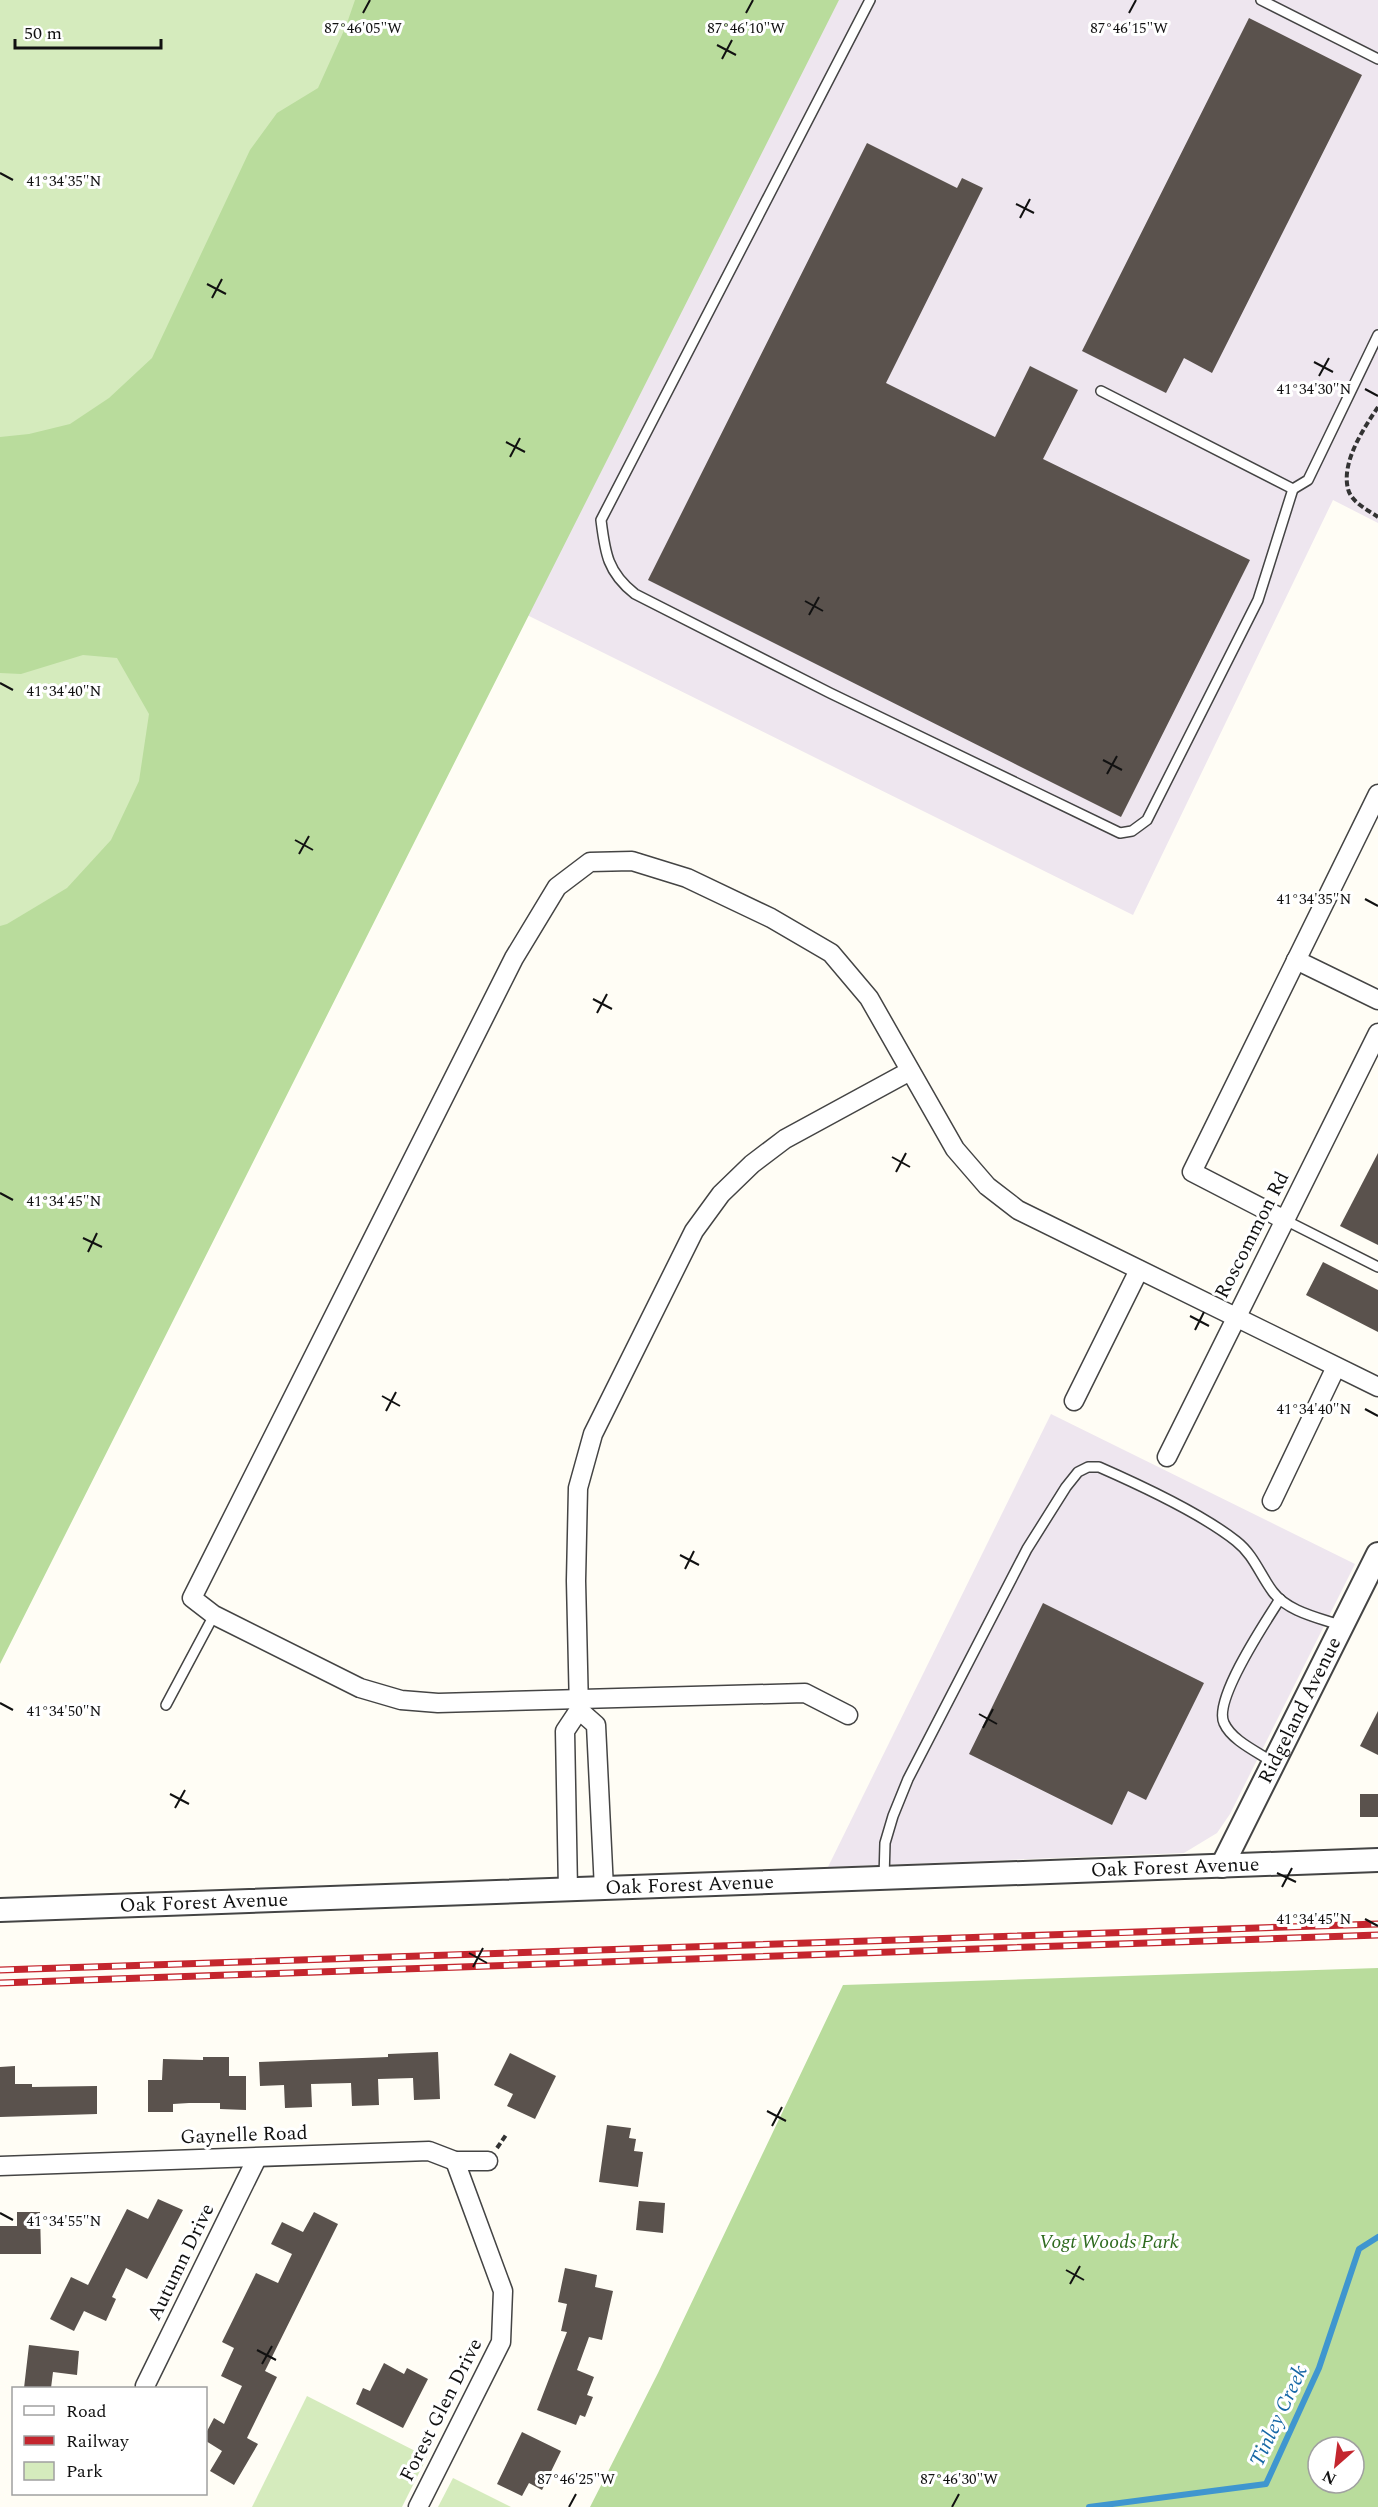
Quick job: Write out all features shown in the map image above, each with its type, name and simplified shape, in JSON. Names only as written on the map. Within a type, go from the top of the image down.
[{"type":"street","points":[[1285,1220],[1192,1172],[1378,794]]},
{"type":"street","points":[[848,1715],[805,1694],[579,1704],[438,1703],[401,1700],[360,1688],[214,1615],[192,1598],[514,958],[557,887],[590,862],[632,861],[687,878],[771,918],[831,953],[869,998],[955,1149],[987,1186],[1018,1210],[1378,1387]]},
{"type":"street","points":[[1296,960],[1378,1000]]},
{"type":"street","name":"Roscommon Rd","points":[[1167,1457],[1378,1033]]},
{"type":"street","points":[[568,1890],[565,1731],[579,1704],[576,1581],[578,1488],[593,1434],[694,1231],[721,1194],[752,1164],[785,1139],[910,1071]]},
{"type":"street","points":[[1074,1401],[1139,1270]]},
{"type":"street","points":[[1272,1501],[1336,1367]]},
{"type":"street","name":"Ridgeland Avenue","points":[[1222,1866],[1378,1554]]},
{"type":"street","points":[[579,1704],[596,1725],[604,1888]]},
{"type":"street","name":"Oak Forest Avenue","points":[[0,1910],[1378,1860]]},
{"type":"street","name":"Gaynelle Road","points":[[0,2166],[429,2151],[455,2161],[488,2161]]},
{"type":"street","name":"Autumn Drive","points":[[145,2386],[257,2158]]},
{"type":"street","name":"Forest Glen Drive","points":[[418,2507],[501,2342],[503,2291],[455,2161]]},
{"type":"lane","points":[[870,0],[601,520],[606,559],[620,583],[635,594],[819,688],[1120,833],[1132,831],[1147,820],[1258,600],[1293,489],[1308,480],[1378,335]]},
{"type":"lane","points":[[1261,0],[1378,59]]},
{"type":"lane","points":[[1101,391],[1293,489]]},
{"type":"lane","points":[[1285,1220],[1378,1267]]},
{"type":"lane","points":[[884,1878],[885,1843],[908,1779],[1027,1549],[1066,1486],[1078,1472],[1088,1467],[1099,1467],[1199,1518],[1237,1541],[1252,1556],[1274,1594],[1280,1599],[1296,1609],[1342,1626]]},
{"type":"lane","points":[[1274,1763],[1238,1740],[1225,1726],[1221,1708],[1234,1677],[1280,1599]]},
{"type":"lane","points":[[166,1706],[214,1615]]},
{"type":"path","points":[[1378,407],[1360,435],[1348,465],[1348,489],[1358,503],[1378,517]]},
{"type":"shaded area","points":[[837,0],[1378,0],[1378,523],[1333,500],[1133,915],[527,615]]},
{"type":"shaded area","points":[[1051,1414],[1355,1564],[1230,1814],[1217,1833],[1184,1853],[828,1867]]},
{"type":"green space","points":[[0,0],[822,0],[0,1598]]},
{"type":"green space","points":[[355,0],[839,0],[0,1664],[0,926],[67,888],[111,840],[139,781],[149,714],[117,658],[83,655],[21,674],[0,673],[0,437],[29,434],[70,424],[109,398],[152,358],[250,150],[277,113],[318,88]]},
{"type":"green space","name":"Vogt Woods Park","points":[[1378,1968],[1378,2507],[590,2507],[658,2373],[843,1985]]},
{"type":"green space","points":[[307,2396],[427,2457],[402,2507],[252,2507]]},
{"type":"green space","points":[[453,2478],[511,2507],[438,2507]]},
{"type":"building","points":[[1249,18],[1362,75],[1212,373],[1184,358],[1166,393],[1082,351]]},
{"type":"building","points":[[867,143],[957,188],[962,178],[983,188],[886,383],[995,437],[1030,366],[1078,390],[1043,459],[1250,560],[1121,817],[648,580]]},
{"type":"building","points":[[1378,1153],[1378,1245],[1340,1226]]},
{"type":"building","points":[[1323,1262],[1378,1290],[1378,1332],[1306,1295]]},
{"type":"building","points":[[1043,1603],[1204,1683],[1146,1800],[1128,1791],[1112,1825],[969,1754]]},
{"type":"building","points":[[1378,1711],[1378,1755],[1360,1746]]},
{"type":"building","points":[[1360,1794],[1378,1794],[1378,1817],[1360,1817]]},
{"type":"building","points":[[438,2052],[440,2099],[414,2100],[413,2078],[378,2079],[379,2105],[352,2106],[351,2083],[311,2084],[312,2107],[285,2108],[284,2085],[260,2086],[259,2062],[388,2057],[388,2054]]},
{"type":"building","points":[[510,2053],[556,2076],[535,2119],[507,2106],[513,2094],[494,2085]]},
{"type":"building","points":[[203,2057],[229,2057],[229,2076],[246,2076],[246,2110],[220,2109],[220,2103],[189,2103],[173,2104],[173,2112],[148,2112],[148,2080],[162,2080],[163,2059],[203,2060]]},
{"type":"building","points":[[15,2066],[15,2084],[32,2084],[32,2087],[97,2086],[97,2114],[0,2117],[0,2067]]},
{"type":"building","points":[[607,2125],[631,2128],[629,2138],[636,2139],[634,2151],[643,2152],[638,2187],[599,2182]]},
{"type":"building","points":[[158,2199],[183,2210],[147,2279],[126,2268],[112,2297],[116,2299],[106,2321],[84,2311],[74,2331],[50,2319],[71,2277],[88,2285],[127,2209],[148,2219]]},
{"type":"building","points":[[639,2201],[665,2203],[663,2233],[636,2230]]},
{"type":"building","points":[[17,2212],[40,2212],[41,2254],[0,2254],[0,2226],[17,2226]]},
{"type":"building","points":[[314,2212],[338,2224],[265,2371],[277,2377],[247,2438],[258,2444],[234,2485],[210,2471],[222,2451],[207,2442],[207,2431],[214,2418],[224,2424],[242,2386],[221,2376],[234,2348],[222,2342],[256,2273],[278,2283],[292,2254],[271,2244],[282,2222],[303,2232]]},
{"type":"building","points":[[565,2268],[597,2275],[595,2287],[613,2291],[602,2340],[589,2337],[577,2370],[594,2377],[587,2395],[593,2397],[585,2417],[580,2415],[576,2425],[537,2410],[567,2332],[561,2331],[567,2304],[558,2302]]},
{"type":"building","points":[[29,2345],[79,2351],[77,2375],[53,2372],[51,2387],[24,2387]]},
{"type":"building","points":[[384,2363],[404,2374],[407,2368],[428,2379],[403,2428],[356,2404],[363,2388],[370,2391]]},
{"type":"building","points":[[522,2432],[561,2451],[542,2490],[529,2483],[522,2496],[497,2484]]},
{"type":"waterway","name":"Tinley Creek","points":[[1089,2507],[1266,2484],[1319,2368],[1359,2249],[1378,2237]]},
{"type":"railway","points":[[0,1970],[1378,1924]]},
{"type":"railway","points":[[0,1983],[1378,1935]]}]
